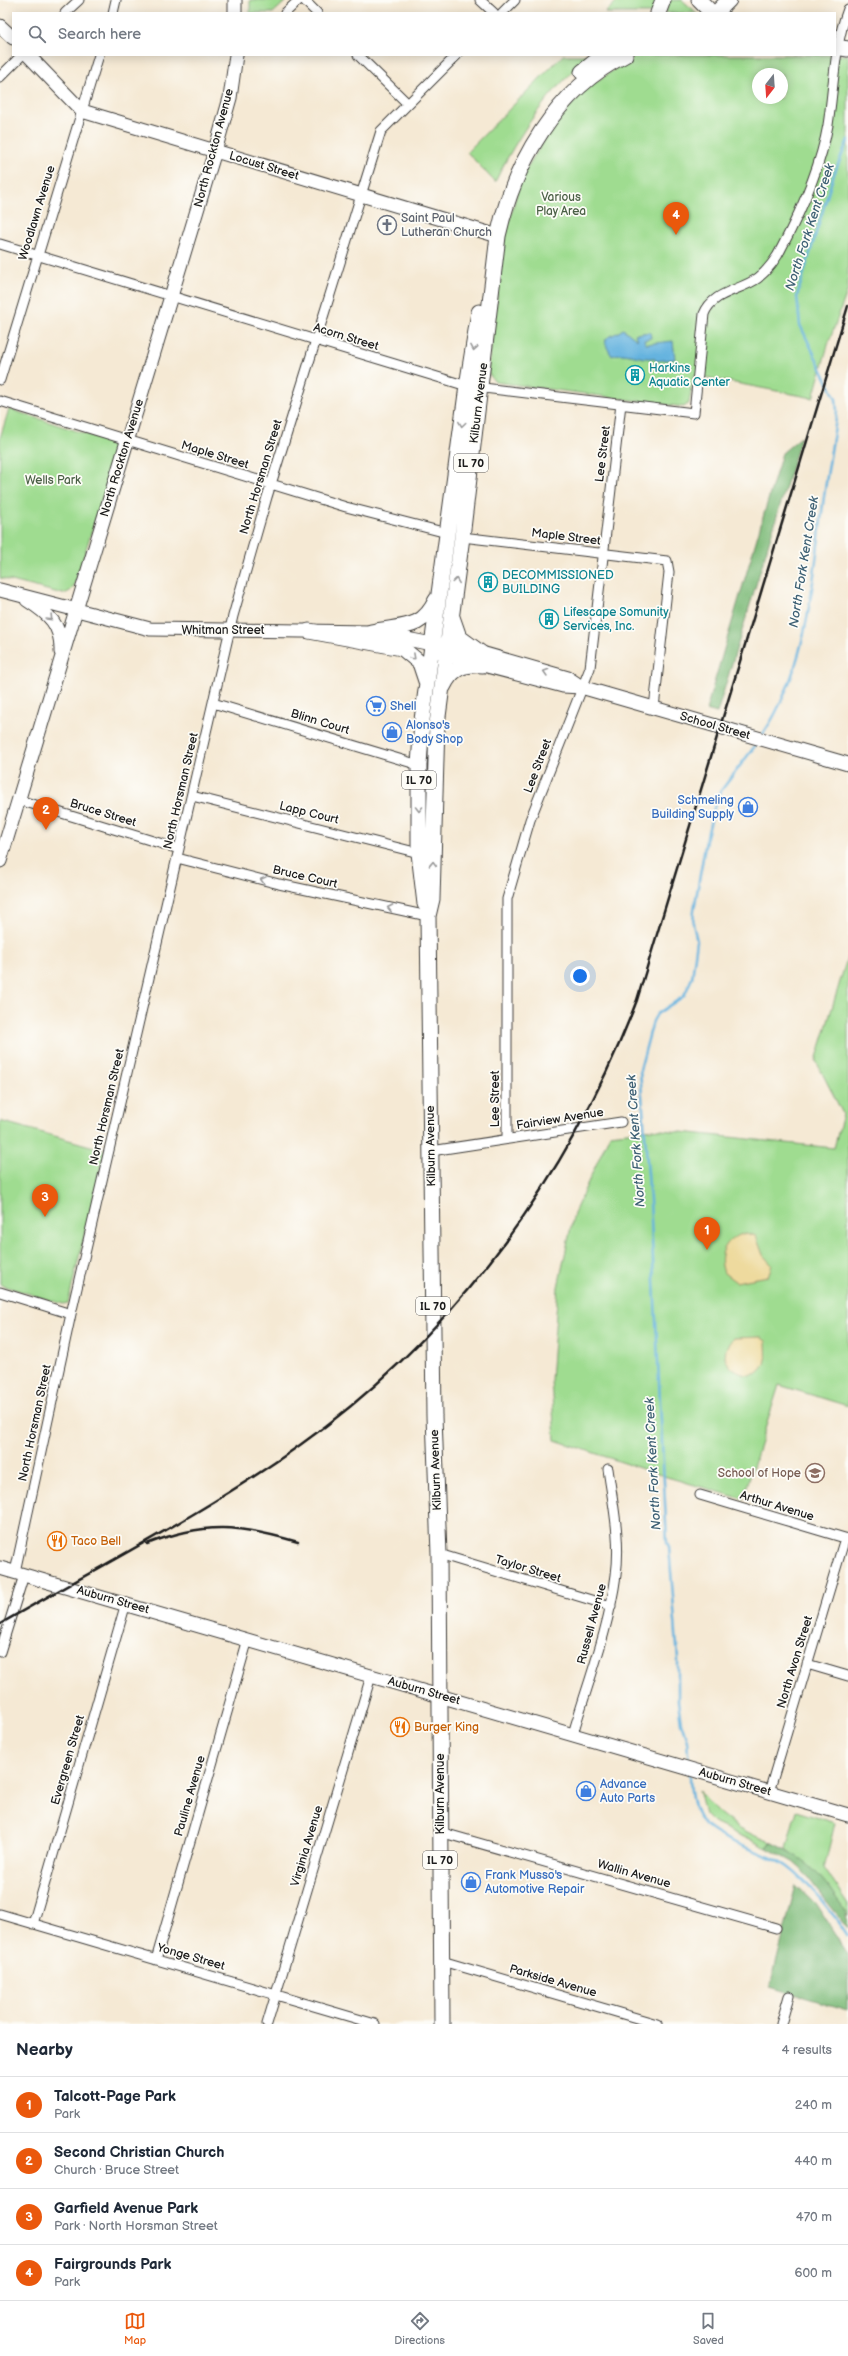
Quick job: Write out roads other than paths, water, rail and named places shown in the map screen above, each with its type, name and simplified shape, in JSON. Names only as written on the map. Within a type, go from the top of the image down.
[{"type":"main road","points":[[235,0],[235,12]]},
{"type":"main road","points":[[658,12],[662,0]]},
{"type":"main road","points":[[699,0],[711,12]]},
{"type":"main road","points":[[717,12],[729,0]]},
{"type":"main road","points":[[0,26],[12,37]]},
{"type":"main road","name":"Locust Street","points":[[29,56],[82,111],[493,236]]},
{"type":"main road","name":"North Rockton Avenue","points":[[0,861],[78,609],[127,440],[215,152],[230,98],[237,56]]},
{"type":"main road","name":"Kilburn Avenue","points":[[428,916],[424,900],[419,852],[419,765],[427,686],[442,648],[452,611],[462,537],[478,325],[501,186],[515,156],[532,127],[552,101],[571,82],[602,56]]},
{"type":"main road","name":"Kilburn Avenue","points":[[493,236],[518,171],[546,123],[582,85],[624,56]]},
{"type":"main road","name":"Kilburn Avenue","points":[[442,2024],[439,1554],[434,1416],[428,916],[432,898],[437,724],[441,692],[442,648],[439,594],[447,533],[474,387]]},
{"type":"main road","name":"Whitman Street","points":[[0,590],[78,609],[150,629],[371,632],[442,648]]},
{"type":"main road","points":[[371,632],[408,625],[422,620],[431,611],[439,594]]},
{"type":"main road","points":[[19,595],[40,608],[58,629],[62,637],[61,664]]},
{"type":"main road","points":[[441,692],[446,680],[455,669],[482,659],[459,637],[453,624],[452,611]]},
{"type":"main road","points":[[309,631],[402,648],[420,662],[427,686]]},
{"type":"main road","name":"School Street","points":[[442,648],[482,659],[568,678],[581,687],[777,745],[848,764]]},
{"type":"main road","name":"Auburn Street","points":[[0,1568],[126,1603],[848,1815]]},
{"type":"street","points":[[66,12],[78,0]]},
{"type":"street","points":[[113,12],[116,0]]},
{"type":"street","points":[[286,12],[299,0]]},
{"type":"street","points":[[304,0],[316,12]]},
{"type":"street","points":[[480,0],[493,12]]},
{"type":"street","points":[[503,12],[515,0]]},
{"type":"street","points":[[840,48],[848,9]]},
{"type":"street","name":"Acorn Street","points":[[0,244],[171,297],[474,387],[694,413],[706,307],[712,300],[758,278],[782,248],[820,160],[828,124],[840,48]]},
{"type":"street","points":[[0,77],[21,56]]},
{"type":"street","name":"Woodlawn Avenue","points":[[0,380],[36,256],[100,56]]},
{"type":"street","points":[[359,56],[407,103]]},
{"type":"street","name":"North Horsman Street","points":[[0,1652],[20,1574],[71,1314],[230,630],[270,484],[381,131],[407,103],[457,56]]},
{"type":"street","name":"Maple Street","points":[[0,401],[360,511],[447,533]]},
{"type":"street","name":"Lee Street","points":[[507,1139],[507,899],[530,820],[581,687],[590,668],[621,404]]},
{"type":"street","name":"Maple Street","points":[[462,537],[667,561],[669,572],[654,708]]},
{"type":"street","name":"Blinn Court","points":[[214,703],[419,765]]},
{"type":"street","name":"Lapp Court","points":[[192,796],[419,852]]},
{"type":"street","name":"Bruce Street","points":[[19,800],[178,854]]},
{"type":"street","name":"Bruce Court","points":[[178,854],[279,884],[428,916]]},
{"type":"street","name":"Fairview Avenue","points":[[431,1151],[620,1122]]},
{"type":"street","points":[[0,1292],[71,1314]]},
{"type":"street","name":"Russell Avenue","points":[[573,1734],[611,1606],[616,1574],[617,1531],[608,1469]]},
{"type":"street","name":"Arthur Avenue","points":[[700,1495],[846,1539]]},
{"type":"street","name":"North Avon Street","points":[[769,1792],[846,1539]]},
{"type":"street","name":"Taylor Street","points":[[439,1554],[611,1606]]},
{"type":"street","name":"Evergreen Street","points":[[33,1924],[126,1603]]},
{"type":"street","name":"Pauline Avenue","points":[[156,1960],[248,1639]]},
{"type":"street","points":[[807,1664],[848,1676]]},
{"type":"street","name":"Virginia Avenue","points":[[267,2024],[371,1676]]},
{"type":"street","name":"Wallin Avenue","points":[[440,1832],[776,1928]]},
{"type":"street","name":"Yonge Street","points":[[0,1914],[375,2024]]},
{"type":"street","name":"Parkside Avenue","points":[[442,1961],[657,2024]]},
{"type":"street","points":[[781,2024],[789,1996]]},
{"type":"water","points":[[623,329],[637,340],[635,334],[650,332],[651,338],[644,340],[646,344],[673,341],[675,359],[656,361],[654,358],[643,358],[622,354],[612,356],[608,349],[606,340]]},
{"type":"waterway","name":"North Fork Kent Creek","points":[[763,734],[778,708],[790,681],[806,623],[816,563],[837,411],[836,399],[800,325],[797,296],[833,177],[848,140]]},
{"type":"waterway","name":"North Fork Kent Creek","points":[[689,1765],[687,1741],[681,1723],[678,1701],[678,1659],[669,1547],[667,1543],[650,1200],[640,1070],[653,1021],[657,1014],[684,996],[692,978],[697,941],[693,924],[694,910],[706,840],[717,796],[758,742]]},
{"type":"waterway","name":"North Fork Kent Creek","points":[[690,1772],[691,1791],[694,1805],[702,1822],[709,1829],[730,1841],[778,1861],[796,1873],[836,1918],[848,1936]]},
{"type":"railway","points":[[0,1624],[227,1494],[300,1445],[356,1402],[408,1354],[457,1302],[501,1247],[542,1189],[578,1128],[610,1065],[637,1000],[848,306]]},
{"type":"railway","points":[[147,1544],[187,1532],[222,1528],[258,1532],[298,1542]]},
{"type":"place","name":"Saint Paul Lutheran Church","points":[[387,225]]},
{"type":"place","name":"Fairgrounds Park","points":[[676,235]]},
{"type":"place","name":"Harkins Aquatic Center","points":[[635,375]]},
{"type":"place","name":"DECOMMISSIONED BUILDING","points":[[488,582]]},
{"type":"place","name":"Lifescape Somunity Services, Inc.","points":[[549,619]]},
{"type":"place","name":"Shell","points":[[376,706]]},
{"type":"place","name":"Alonso's Body Shop","points":[[392,732]]},
{"type":"place","name":"Schmeling Building Supply","points":[[748,807]]},
{"type":"place","name":"Second Christian Church","points":[[46,830]]},
{"type":"place","name":"Garfield Avenue Park","points":[[45,1217]]},
{"type":"place","name":"Talcott-Page Park","points":[[707,1250]]},
{"type":"place","name":"School of Hope","points":[[815,1473]]},
{"type":"place","name":"Taco Bell","points":[[57,1541]]},
{"type":"place","name":"Burger King","points":[[400,1727]]},
{"type":"place","name":"Advance Auto Parts","points":[[586,1791]]},
{"type":"place","name":"Frank Musso's Automotive Repair","points":[[471,1882]]},
{"type":"park label","name":"Various Play Area","points":[[561,204]]},
{"type":"park label","name":"Wells Park","points":[[53,480]]}]
